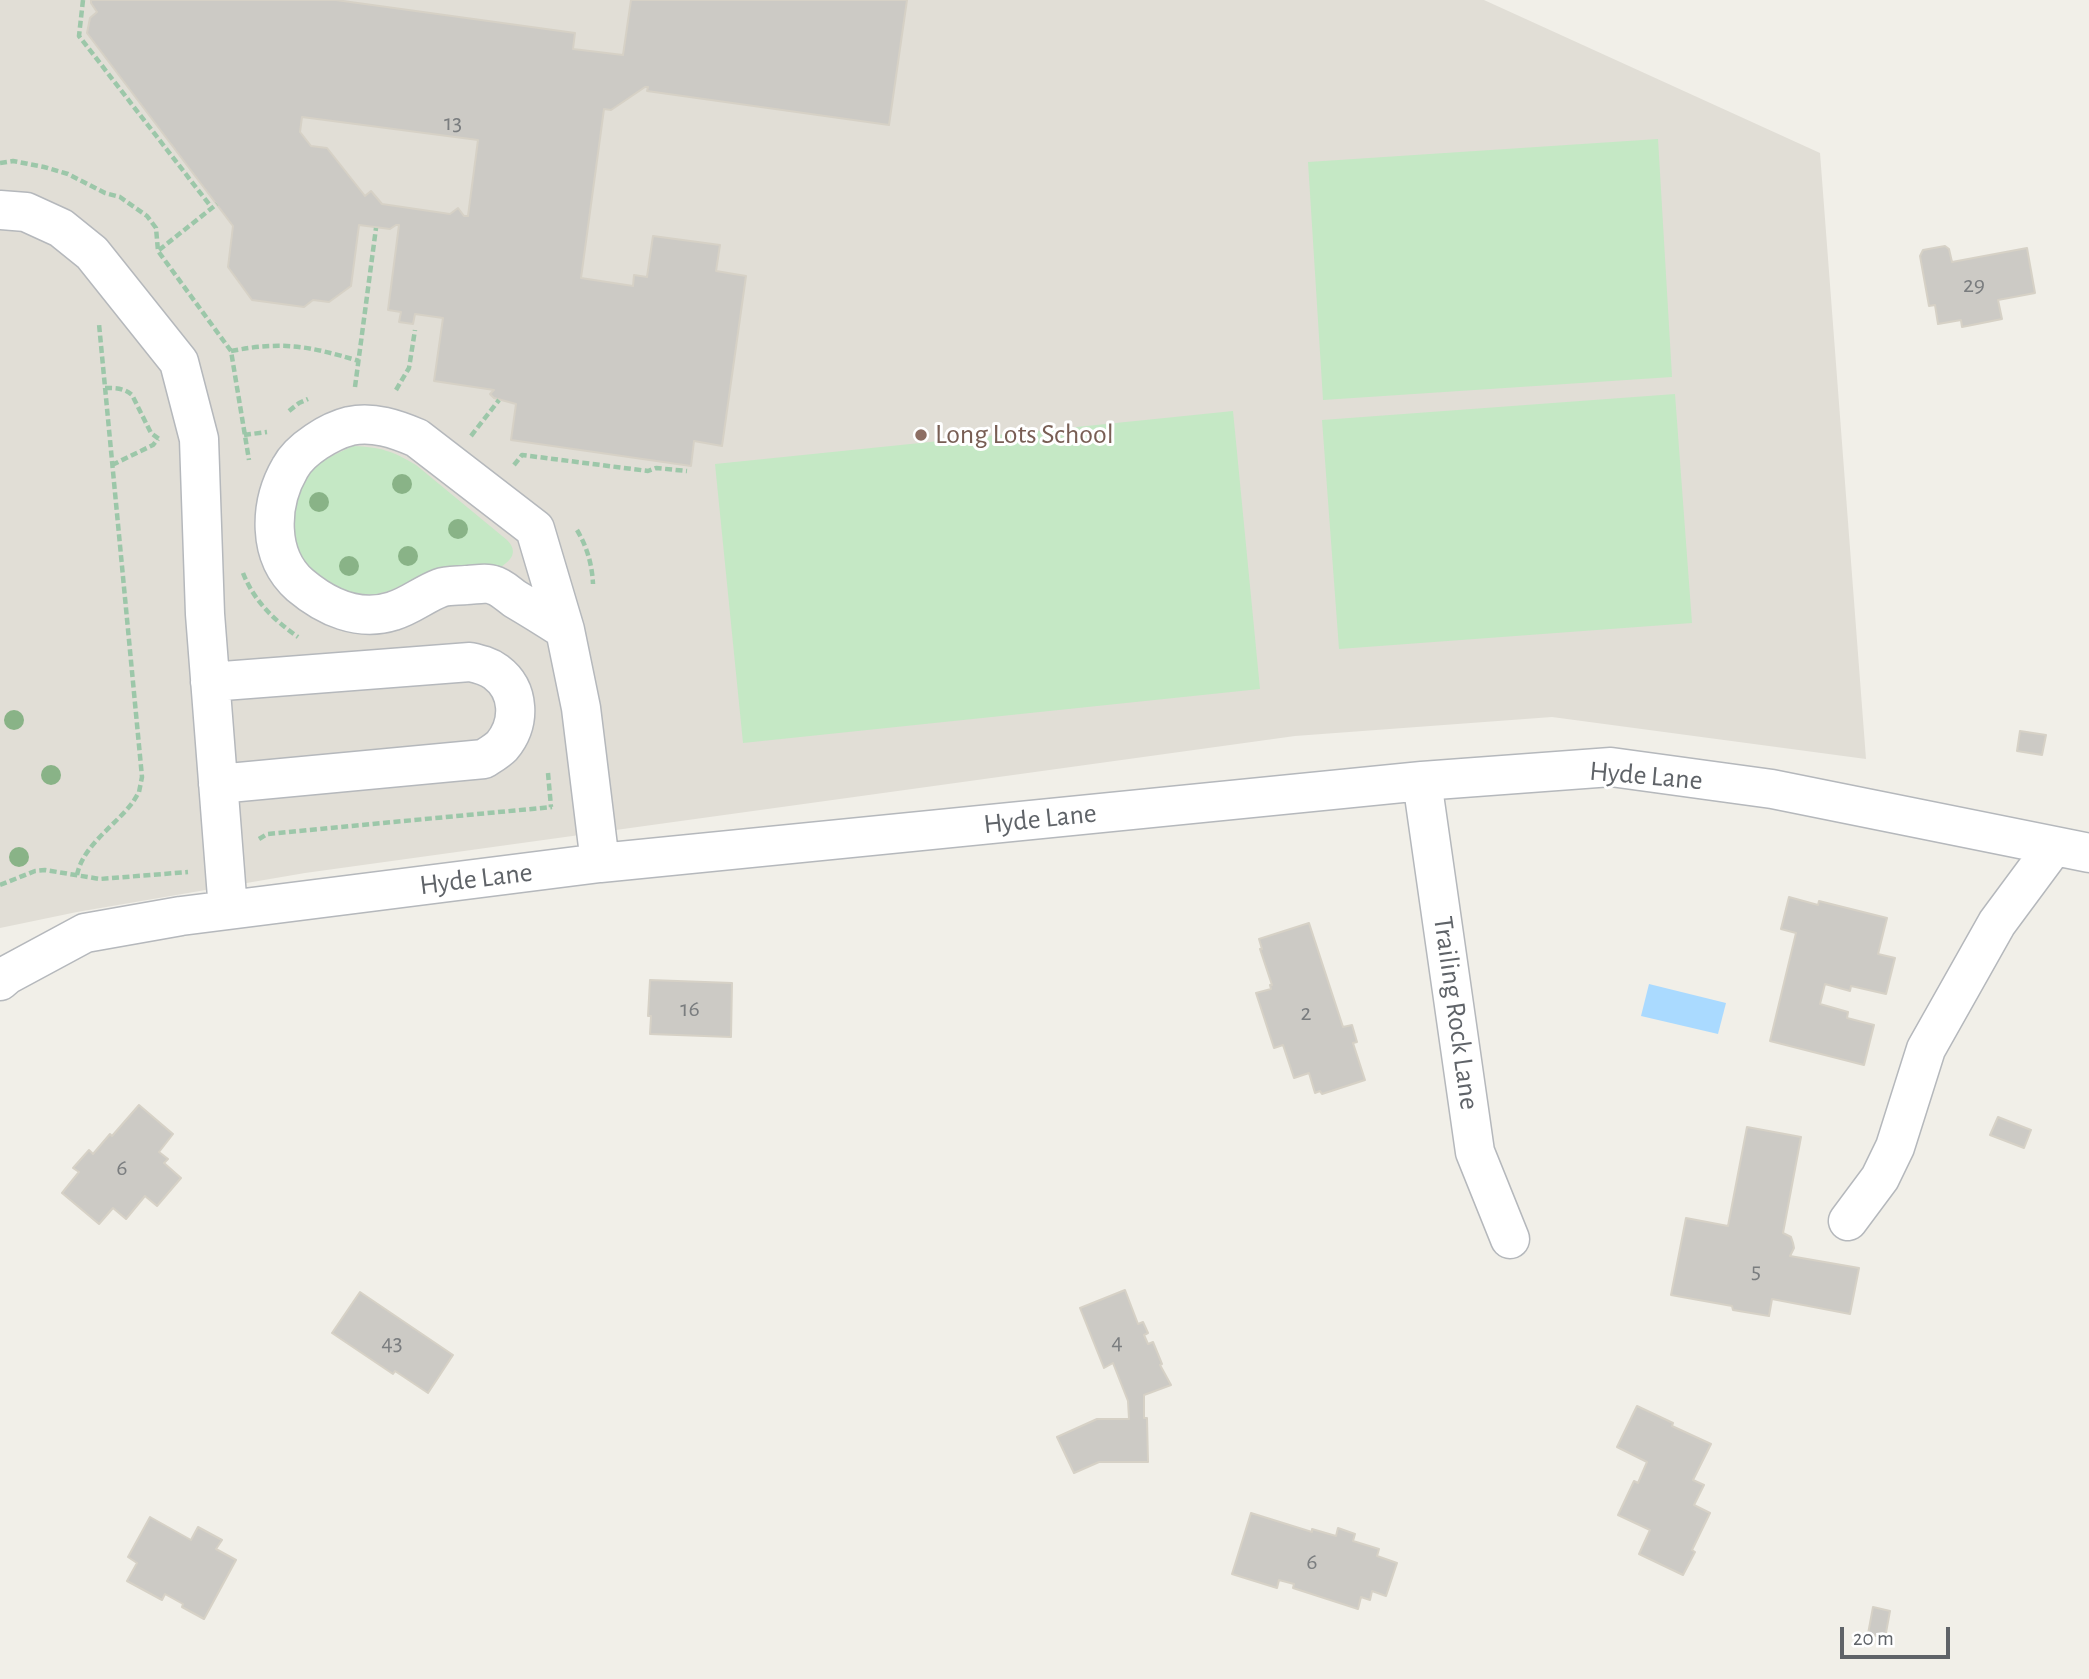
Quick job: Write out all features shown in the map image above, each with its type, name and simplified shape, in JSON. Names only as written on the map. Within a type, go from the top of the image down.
[{"type":"street","points":[[13,211],[61,228],[92,253],[179,362],[199,439],[205,614],[228,910]]},
{"type":"street","points":[[565,630],[491,584],[443,587],[393,611],[371,616],[345,612],[322,601],[298,583],[282,562],[275,538],[275,514],[290,466],[306,450],[330,434],[349,426],[379,425],[416,438],[535,529],[565,630],[581,708],[600,863]]},
{"type":"street","points":[[210,682],[470,662],[495,671],[508,684],[515,701],[516,716],[510,734],[500,748],[484,759],[218,784]]},
{"type":"street","name":"Hyde Lane","points":[[2,970],[85,933],[181,916],[600,863],[1422,781],[1611,767],[1772,789],[2072,850]]},
{"type":"street","name":"Trailing Rock Lane","points":[[1422,781],[1475,1152],[1510,1239]]},
{"type":"street","points":[[1848,1221],[1881,1178],[1895,1147],[1926,1049],[1997,923],[2072,850]]},
{"type":"path","points":[[83,0],[79,36],[214,206],[158,251]]},
{"type":"path","points":[[355,387],[376,228]]},
{"type":"path","points":[[77,875],[79,863],[86,853],[133,802],[139,792],[142,777],[99,324]]},
{"type":"path","points":[[395,391],[409,368],[415,330]]},
{"type":"path","points":[[231,351],[255,346],[296,345],[359,361]]},
{"type":"path","points":[[105,388],[127,390],[151,433],[158,439],[168,441]]},
{"type":"path","points":[[471,436],[499,400]]},
{"type":"path","points":[[236,435],[267,432]]},
{"type":"path","points":[[112,465],[153,445],[158,439]]},
{"type":"path","points":[[512,469],[522,455],[649,471],[656,468],[687,471]]},
{"type":"path","points":[[0,885],[35,871],[45,870],[100,879],[189,871],[207,866],[267,834],[555,806]]},
{"type":"shaded area","name":"Long Lots School","points":[[0,0],[1484,0],[1820,153],[1866,759],[1552,717],[1295,736],[305,873],[0,928]]},
{"type":"green space","points":[[1658,139],[1672,377],[1323,400],[1308,162]]},
{"type":"green space","points":[[1675,394],[1692,623],[1339,649],[1322,420]]},
{"type":"green space","points":[[1233,411],[1260,689],[743,743],[715,464]]},
{"type":"green space","points":[[353,446],[386,451],[416,465],[511,544],[513,552],[510,559],[499,568],[428,573],[389,591],[373,595],[344,592],[322,582],[306,566],[293,542],[292,508],[306,476],[319,462]]},
{"type":"water","points":[[1649,984],[1726,1003],[1718,1034],[1641,1016]]},
{"type":"building","points":[[91,0],[336,0],[575,33],[573,49],[623,55],[631,0],[907,0],[889,125],[647,91],[648,87],[611,110],[604,109],[581,278],[633,286],[634,275],[647,277],[653,236],[720,245],[716,271],[746,276],[722,446],[694,441],[691,466],[511,440],[516,404],[494,398],[490,394],[494,390],[434,381],[443,318],[415,314],[413,324],[399,322],[401,312],[388,310],[399,225],[390,229],[359,225],[351,286],[329,302],[313,300],[304,307],[252,300],[228,267],[233,226],[87,33],[90,18],[97,12]],"holes":[[[302,117],[478,140],[468,216],[464,216],[458,208],[450,214],[382,204],[371,191],[365,196],[327,148],[311,146],[300,132]]]},
{"type":"building","points":[[1945,246],[1949,249],[1952,262],[2027,248],[2035,293],[1998,300],[2002,319],[1962,327],[1961,320],[1938,324],[1935,305],[1929,306],[1920,256],[1923,250]]},
{"type":"building","points":[[2020,731],[2046,735],[2042,755],[2017,751]]},
{"type":"building","points":[[1789,897],[1818,905],[1819,901],[1887,918],[1878,954],[1895,958],[1886,994],[1851,986],[1850,991],[1825,984],[1820,1004],[1848,1012],[1847,1018],[1874,1025],[1864,1065],[1770,1041],[1796,933],[1781,929]]},
{"type":"building","points":[[1309,923],[1343,1027],[1352,1025],[1357,1042],[1353,1043],[1365,1080],[1322,1094],[1320,1091],[1315,1093],[1309,1073],[1294,1078],[1283,1045],[1274,1048],[1256,993],[1271,989],[1272,985],[1259,939]]},
{"type":"building","points":[[650,980],[732,983],[731,1037],[650,1034]]},
{"type":"building","points":[[139,1105],[173,1134],[159,1152],[168,1159],[164,1163],[181,1178],[157,1206],[145,1196],[126,1219],[113,1208],[99,1224],[62,1193],[79,1172],[73,1168],[89,1150],[93,1154],[110,1134],[112,1136]]},
{"type":"building","points":[[1998,1117],[2031,1130],[2024,1148],[1990,1135]]},
{"type":"building","points":[[1747,1127],[1801,1137],[1783,1233],[1791,1237],[1793,1243],[1790,1256],[1859,1268],[1850,1314],[1772,1299],[1769,1316],[1671,1295],[1686,1218],[1728,1226]]},
{"type":"building","points":[[1125,1290],[1138,1324],[1143,1322],[1148,1333],[1144,1335],[1148,1344],[1153,1342],[1162,1364],[1160,1365],[1171,1385],[1144,1395],[1148,1462],[1099,1462],[1074,1473],[1057,1437],[1097,1419],[1129,1419],[1128,1401],[1113,1363],[1104,1368],[1080,1308]]},
{"type":"building","points":[[360,1292],[453,1355],[428,1393],[395,1371],[393,1374],[332,1333]]},
{"type":"building","points":[[1637,1406],[1711,1444],[1693,1480],[1704,1485],[1694,1505],[1710,1513],[1683,1575],[1639,1554],[1650,1530],[1618,1515],[1634,1481],[1638,1483],[1647,1462],[1617,1447]]},
{"type":"building","points":[[1251,1513],[1312,1532],[1312,1529],[1336,1536],[1338,1528],[1355,1534],[1353,1541],[1379,1549],[1377,1556],[1397,1563],[1386,1596],[1372,1591],[1370,1600],[1361,1597],[1358,1609],[1293,1588],[1294,1584],[1279,1580],[1277,1588],[1232,1574]]},
{"type":"building","points":[[150,1517],[191,1540],[198,1527],[222,1540],[216,1549],[236,1560],[204,1619],[165,1594],[162,1600],[127,1581],[137,1563],[128,1557]]},
{"type":"building","points":[[1873,1607],[1890,1611],[1885,1638],[1868,1634]]},
{"type":"place","name":"Long Lots School","points":[[921,435]]}]
